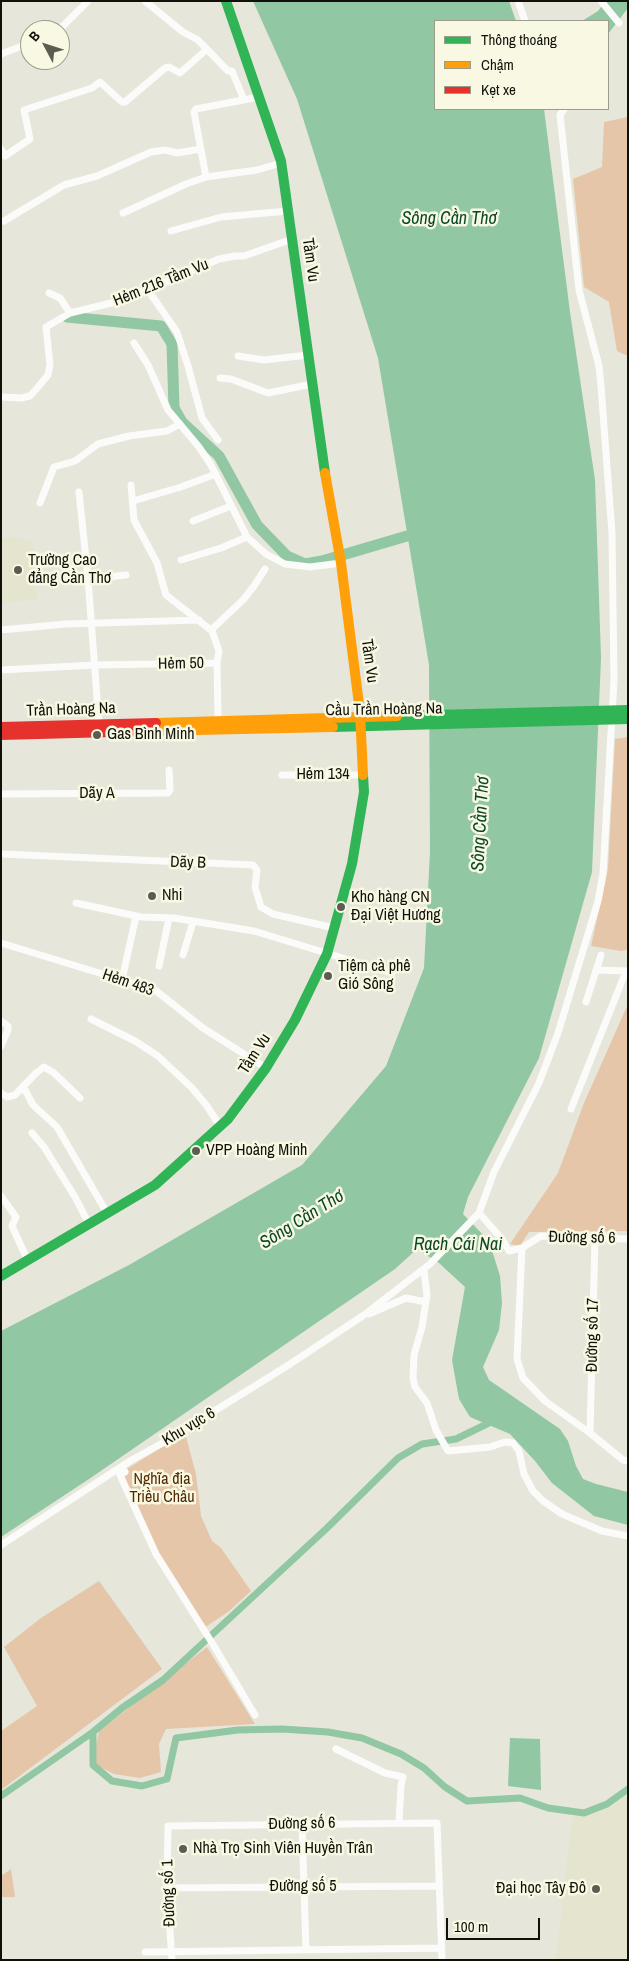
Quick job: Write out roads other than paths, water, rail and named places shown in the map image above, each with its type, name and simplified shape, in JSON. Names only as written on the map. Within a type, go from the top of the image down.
[{"type":"main road","name":"Tầm Vu","points":[[1,1276],[155,1185],[228,1119],[266,1068],[295,1020],[327,954],[352,864],[364,792],[360,712],[341,563],[312,384],[281,163],[226,1]]},
{"type":"main road","name":"Cầu Trần Hoàng Na","points":[[136,727],[628,710]]},
{"type":"main road","points":[[360,712],[141,719],[136,727],[140,736],[361,729]]},
{"type":"main road","name":"Cầu Trần Hoàng Na","points":[[136,727],[628,719]]},
{"type":"main road","name":"Trần Hoàng Na","points":[[1,727],[99,724],[136,727]]},
{"type":"main road","name":"Trần Hoàng Na","points":[[1,735],[136,727]]},
{"type":"street","points":[[69,20],[88,1]]},
{"type":"street","points":[[144,1],[183,32],[198,40],[228,71],[232,71],[244,100]]},
{"type":"street","points":[[518,1],[525,20]]},
{"type":"street","points":[[601,1],[619,23]]},
{"type":"street","points":[[1,54],[20,47]]},
{"type":"street","points":[[1,149],[5,156],[30,138],[24,110],[92,88],[100,82],[122,102],[125,102],[165,68],[169,67],[180,73],[207,49]]},
{"type":"street","points":[[206,177],[194,112],[196,109],[259,97]]},
{"type":"street","points":[[479,1213],[496,1168],[539,1083],[558,1033],[598,901],[603,874],[614,680],[612,533],[599,366],[580,293],[561,111]]},
{"type":"street","points":[[4,221],[64,185],[97,176],[151,152],[165,150],[176,153],[201,149]]},
{"type":"street","points":[[123,213],[186,184],[206,177],[257,170],[281,163]]},
{"type":"street","points":[[171,231],[221,217],[288,211]]},
{"type":"street","name":"Hẻm 216 Tầm Vu","points":[[1,397],[20,398],[30,396],[48,375],[50,364],[46,328],[70,313],[128,299],[219,259],[244,256],[292,239]]},
{"type":"street","points":[[148,290],[177,332],[202,418],[218,440]]},
{"type":"street","points":[[49,292],[60,298],[70,313]]},
{"type":"street","points":[[134,343],[148,365],[168,410],[199,447],[216,474],[247,537],[266,554],[285,564],[310,567],[341,563]]},
{"type":"street","points":[[238,356],[264,360],[308,355]]},
{"type":"street","points":[[220,378],[231,379],[268,393],[312,384]]},
{"type":"street","points":[[40,502],[54,467],[76,461],[98,444],[129,436],[167,431],[180,424]]},
{"type":"street","points":[[133,502],[216,474]]},
{"type":"street","name":"Hẻm 50","points":[[1,670],[217,663],[219,651],[211,630],[166,595],[156,563],[134,520],[131,485]]},
{"type":"street","points":[[79,492],[92,624],[99,724]]},
{"type":"street","points":[[193,521],[231,506]]},
{"type":"street","points":[[182,560],[247,537]]},
{"type":"street","points":[[211,630],[243,600],[265,568]]},
{"type":"street","points":[[88,579],[126,575]]},
{"type":"street","points":[[1,630],[66,624],[200,620]]},
{"type":"street","points":[[217,663],[218,716]]},
{"type":"street","name":"Dãy A","points":[[1,794],[167,793],[170,790],[170,770]]},
{"type":"street","name":"Hẻm 134","points":[[282,775],[363,775]]},
{"type":"street","name":"Dãy B","points":[[1,854],[253,865],[257,870],[255,888],[261,908],[273,914],[334,928]]},
{"type":"street","points":[[76,903],[136,916],[169,918],[254,931],[392,974]]},
{"type":"street","points":[[122,980],[136,916]]},
{"type":"street","points":[[159,966],[169,918]]},
{"type":"street","points":[[183,955],[193,922]]},
{"type":"street","name":"Hẻm 483","points":[[1,943],[155,990],[203,1028],[266,1068]]},
{"type":"street","points":[[586,1002],[601,955]]},
{"type":"street","points":[[571,1109],[627,971],[596,970]]},
{"type":"street","points":[[91,1018],[135,1040],[158,1056],[192,1088],[220,1126]]},
{"type":"street","points":[[1,1021],[8,1026],[8,1030],[1,1046]]},
{"type":"street","points":[[1,1093],[7,1097],[12,1096],[44,1068],[54,1073],[80,1098]]},
{"type":"street","points":[[23,1086],[33,1105],[57,1127],[107,1213]]},
{"type":"street","points":[[32,1133],[44,1147],[75,1197],[88,1224]]},
{"type":"street","points":[[1,1196],[16,1217],[12,1226],[28,1261]]},
{"type":"street","name":"Khu vực 6","points":[[1,1545],[122,1467],[287,1366],[364,1315],[424,1270],[479,1213]]},
{"type":"street","name":"Đường số 6","points":[[479,1213],[502,1239],[509,1251],[522,1248],[541,1236],[628,1238]]},
{"type":"street","name":"Đường số 17","points":[[590,1433],[595,1238]]},
{"type":"street","points":[[522,1248],[517,1359],[522,1378],[545,1401],[590,1433],[623,1460],[628,1461]]},
{"type":"street","points":[[424,1270],[427,1295],[422,1327],[414,1355],[413,1378],[415,1387],[427,1404],[436,1430],[448,1451],[490,1447],[505,1442],[513,1443],[519,1451],[524,1474],[543,1502],[562,1514],[602,1531],[628,1536]]},
{"type":"street","points":[[364,1315],[406,1298],[426,1302]]},
{"type":"street","points":[[122,1467],[125,1472],[120,1476],[152,1547],[255,1715]]},
{"type":"street","points":[[336,1749],[385,1773],[403,1777],[399,1823]]},
{"type":"street","name":"Đường số 6","points":[[168,1826],[437,1823],[439,1886]]},
{"type":"street","points":[[302,1824],[306,1950]]},
{"type":"street","name":"Đường số 1","points":[[168,1826],[167,1888],[172,1960]]},
{"type":"street","points":[[439,1886],[442,1960]]},
{"type":"street","name":"Đường số 5","points":[[167,1888],[439,1886]]},
{"type":"street","points":[[145,1952],[171,1950],[442,1948]]},
{"type":"water","name":"Sông Cần Thơ","points":[[253,1],[509,1],[516,20],[434,20],[434,110],[544,110],[570,312],[595,480],[601,658],[592,872],[539,1058],[468,1197],[463,1214],[489,1241],[500,1276],[502,1303],[499,1330],[483,1367],[489,1380],[560,1429],[568,1441],[576,1466],[583,1479],[628,1492],[628,1525],[594,1516],[552,1483],[510,1434],[470,1417],[459,1399],[452,1360],[465,1287],[439,1263],[417,1249],[395,1269],[89,1479],[1,1537],[1,1331],[129,1265],[302,1165],[386,1066],[424,968],[430,852],[429,665],[378,358],[297,99]]},
{"type":"water","points":[[606,1],[628,1],[628,8],[609,33],[609,20],[584,20],[598,11]]},
{"type":"water","points":[[510,1738],[540,1739],[541,1790],[508,1786]]},
{"type":"waterway","points":[[67,317],[161,326],[172,344],[174,408],[182,422],[219,456],[257,525],[287,556],[305,564],[322,561],[407,536]]},
{"type":"waterway","points":[[1,1796],[93,1732],[122,1708],[163,1680],[327,1528],[398,1458],[422,1444],[456,1439],[495,1420]]},
{"type":"waterway","points":[[93,1732],[93,1765],[112,1781],[142,1786],[167,1779],[176,1738],[238,1730],[282,1729],[328,1732],[362,1738],[401,1754],[424,1768],[445,1787],[467,1801],[520,1798],[548,1808],[584,1813],[607,1804],[628,1789]]},
{"type":"place","name":"Trường Cao đẳng Cần Thơ","points":[[18,570]]},
{"type":"place","name":"Gas Bình Minh","points":[[97,735]]},
{"type":"place","name":"Nhi","points":[[152,896]]},
{"type":"place","name":"Kho hàng CN Đại Việt Hương","points":[[341,907]]},
{"type":"place","name":"Tiệm cà phê Gió Sông","points":[[328,976]]},
{"type":"place","name":"VPP Hoàng Minh","points":[[196,1151]]},
{"type":"place","name":"Nhà Trọ Sinh Viên Huyền Trân","points":[[183,1849]]},
{"type":"place","name":"Đại học Tây Đô","points":[[596,1889]]},
{"type":"water label","name":"Rạch Cái Nai","points":[[458,1245]]},
{"type":"park label","name":"Nghĩa địa Triều Châu","points":[[162,1489]]}]
